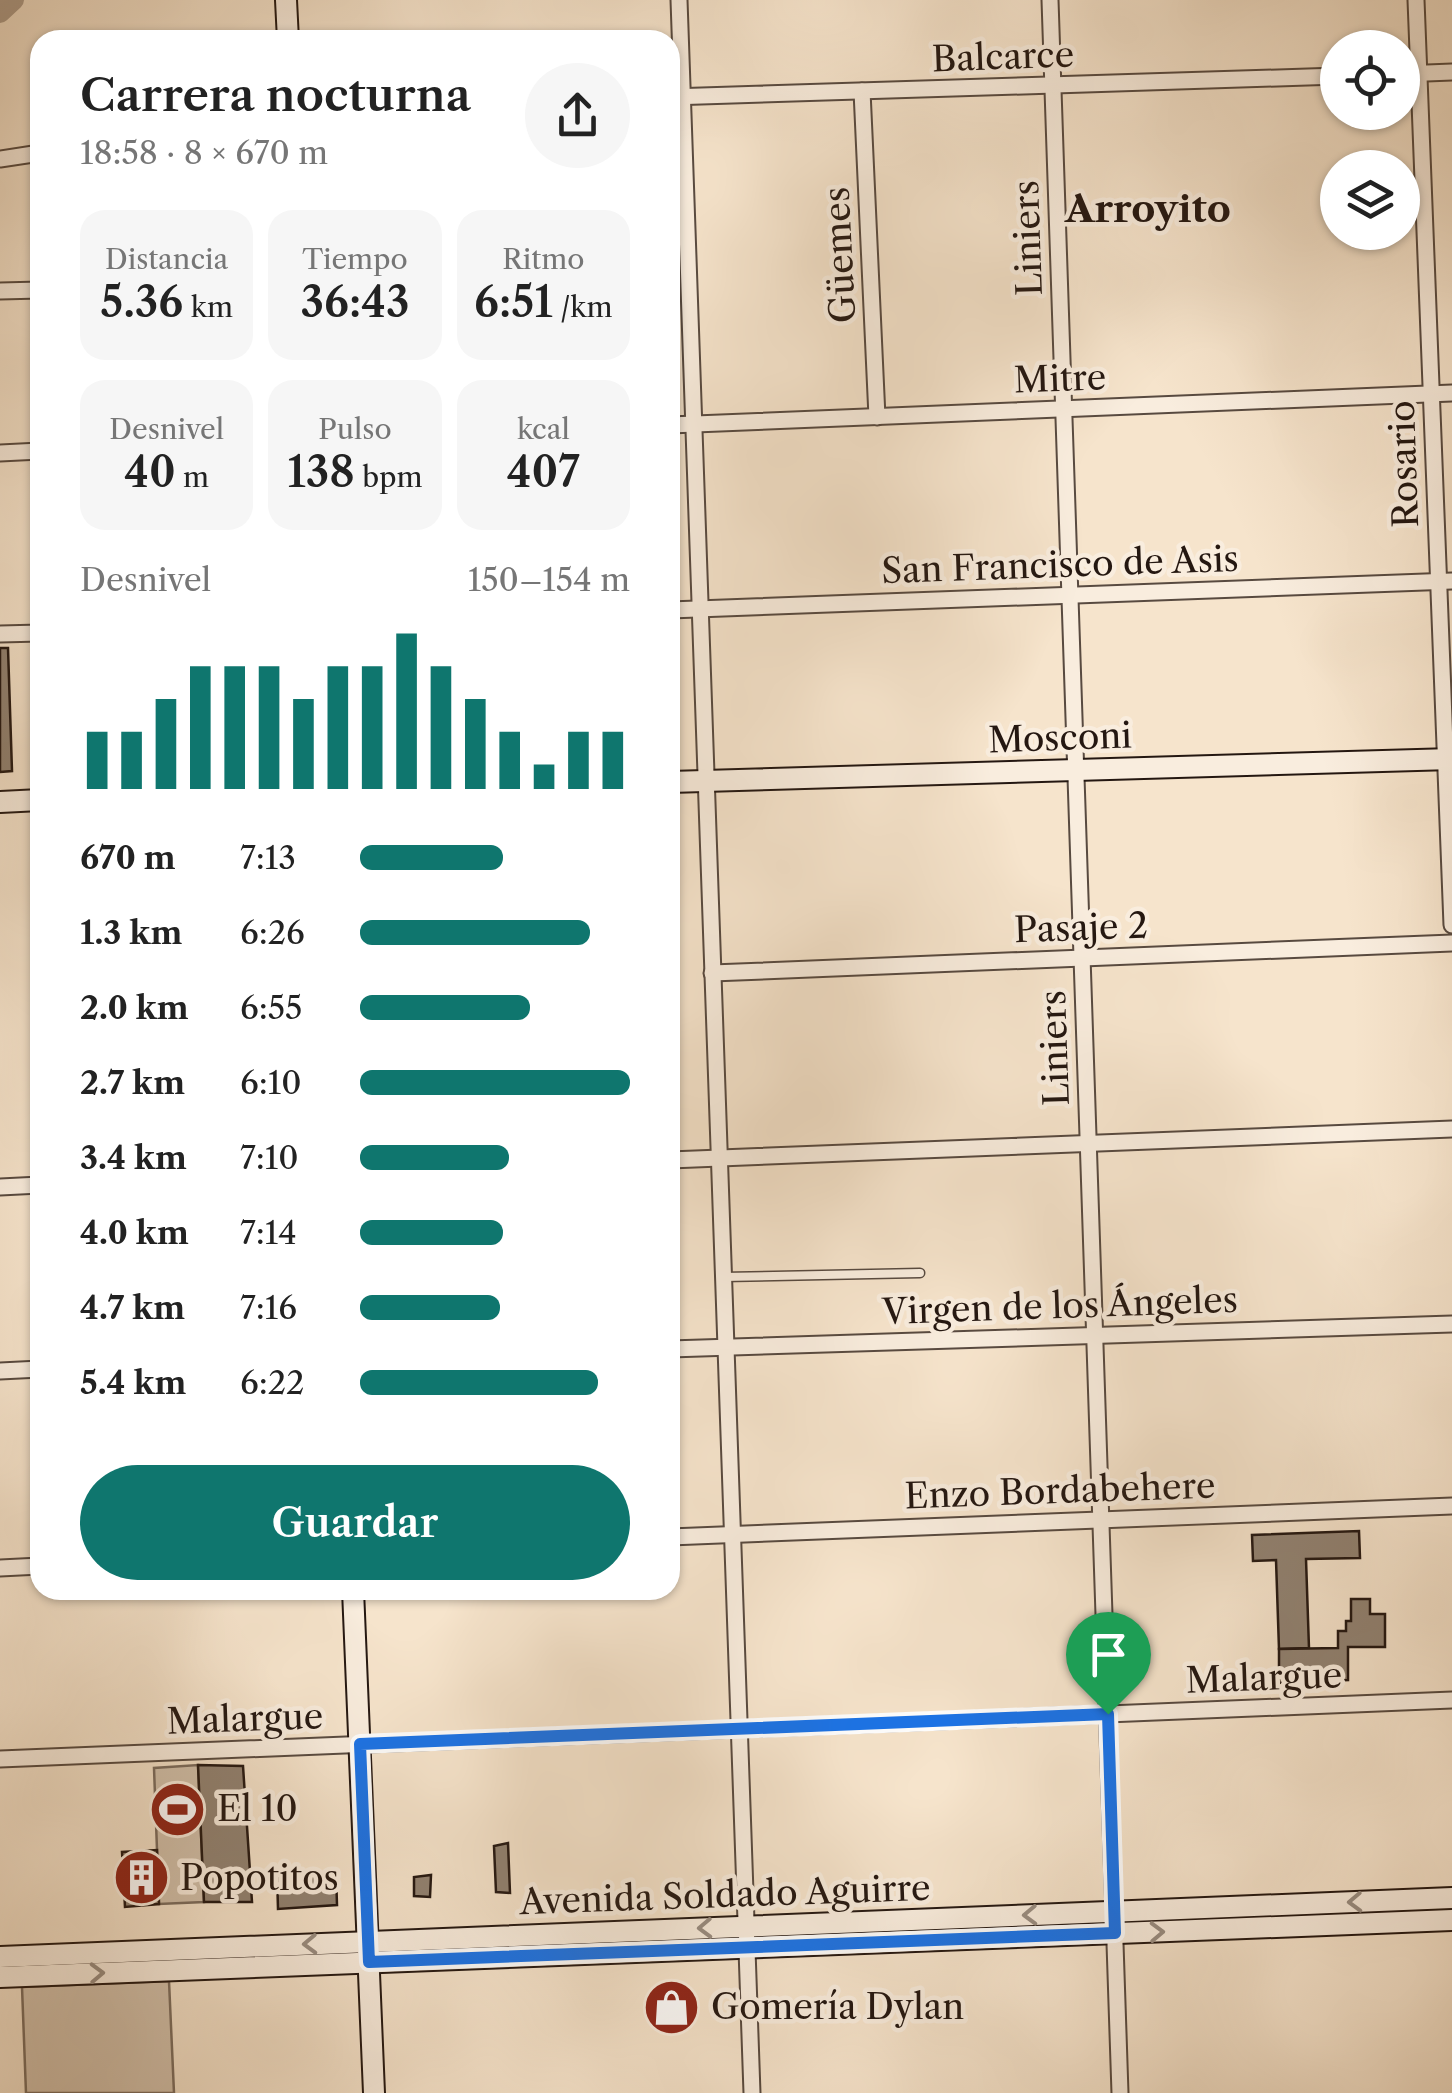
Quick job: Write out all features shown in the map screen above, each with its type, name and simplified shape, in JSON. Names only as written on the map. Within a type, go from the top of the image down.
[{"type":"main road","points":[[286,0],[288,30]]},
{"type":"main road","name":"Mosconi","points":[[680,782],[1449,759]]},
{"type":"main road","points":[[0,802],[30,800]]},
{"type":"main road","points":[[353,1600],[374,2093]]},
{"type":"main road","name":"Avenida Soldado Aguirre","points":[[0,1957],[368,1952],[746,1937],[1115,1922],[1452,1898]]},
{"type":"main road","name":"Avenida Soldado Aguirre","points":[[1115,1922],[1452,1920]]},
{"type":"main road","name":"Avenida Soldado Aguirre","points":[[0,1977],[368,1952]]},
{"type":"street","points":[[678,30],[679,0]]},
{"type":"street","name":"Liniers","points":[[1050,0],[1120,2093]]},
{"type":"street","name":"Rosario","points":[[1414,30],[1416,0]]},
{"type":"street","points":[[1420,74],[1452,72]]},
{"type":"street","name":"Balcarce","points":[[680,97],[1320,77]]},
{"type":"street","name":"Güemes","points":[[862,91],[877,417]]},
{"type":"street","name":"Rosario","points":[[1415,130],[1445,581],[1452,925]]},
{"type":"street","points":[[0,160],[30,155]]},
{"type":"street","points":[[680,170],[694,424],[752,2093]]},
{"type":"street","points":[[0,291],[30,290]]},
{"type":"street","name":"Mitre","points":[[680,425],[1452,394]]},
{"type":"street","points":[[0,452],[30,451]]},
{"type":"street","name":"San Francisco de Asis","points":[[680,609],[1445,581]]},
{"type":"street","points":[[0,634],[30,633]]},
{"type":"street","name":"Pasaje 2","points":[[712,973],[1452,943]]},
{"type":"street","points":[[680,1160],[1452,1129]]},
{"type":"street","points":[[0,1186],[30,1185]]},
{"type":"street","name":"Virgen de los Ángeles","points":[[680,1349],[1452,1324]]},
{"type":"street","points":[[0,1371],[30,1370]]},
{"type":"street","name":"Enzo Bordabehere","points":[[680,1537],[1452,1506]]},
{"type":"street","points":[[0,1568],[30,1566]]},
{"type":"street","name":"Malargue","points":[[0,1759],[1452,1700]]},
{"type":"lane","points":[[723,1277],[920,1273]]},
{"type":"shaded area","name":"El 10","points":[[198,1765],[204,1902],[159,1904],[154,1768]]},
{"type":"shaded area","points":[[169,1981],[174,2093],[26,2093],[22,1987]]},
{"type":"building","points":[[0,648],[8,648],[12,771],[0,772]]},
{"type":"building","points":[[1359,1531],[1360,1558],[1306,1559],[1309,1648],[1279,1649],[1276,1560],[1253,1561],[1252,1535]]},
{"type":"building","points":[[1351,1599],[1370,1599],[1370,1614],[1385,1614],[1385,1647],[1348,1647],[1348,1680],[1279,1683],[1279,1649],[1338,1648],[1338,1631],[1346,1631],[1346,1621],[1351,1621]]},
{"type":"building","points":[[198,1765],[243,1766],[252,1902],[204,1902]]},
{"type":"building","points":[[508,1843],[510,1893],[496,1892],[494,1846]]},
{"type":"building","name":"Popotitos","points":[[157,1850],[159,1904],[125,1907],[122,1852]]},
{"type":"building","points":[[336,1872],[337,1905],[278,1909],[277,1874]]},
{"type":"building","points":[[431,1875],[430,1897],[414,1896],[414,1877]]},
{"type":"building","name":"Gomería Dylan","points":[[658,1990],[683,1991],[685,2024],[661,2024]]},
{"type":"waterway","points":[[0,13],[14,0]]},
{"type":"place","name":"El 10","points":[[178,1809]]},
{"type":"place","name":"Popotitos","points":[[141,1878]]},
{"type":"place","name":"Gomería Dylan","points":[[672,2007]]},
{"type":"district","name":"Arroyito","points":[[1148,209]]},
{"type":"route","points":[[1108,1714],[1115,1933],[369,1962],[360,1744],[1108,1714]]}]
